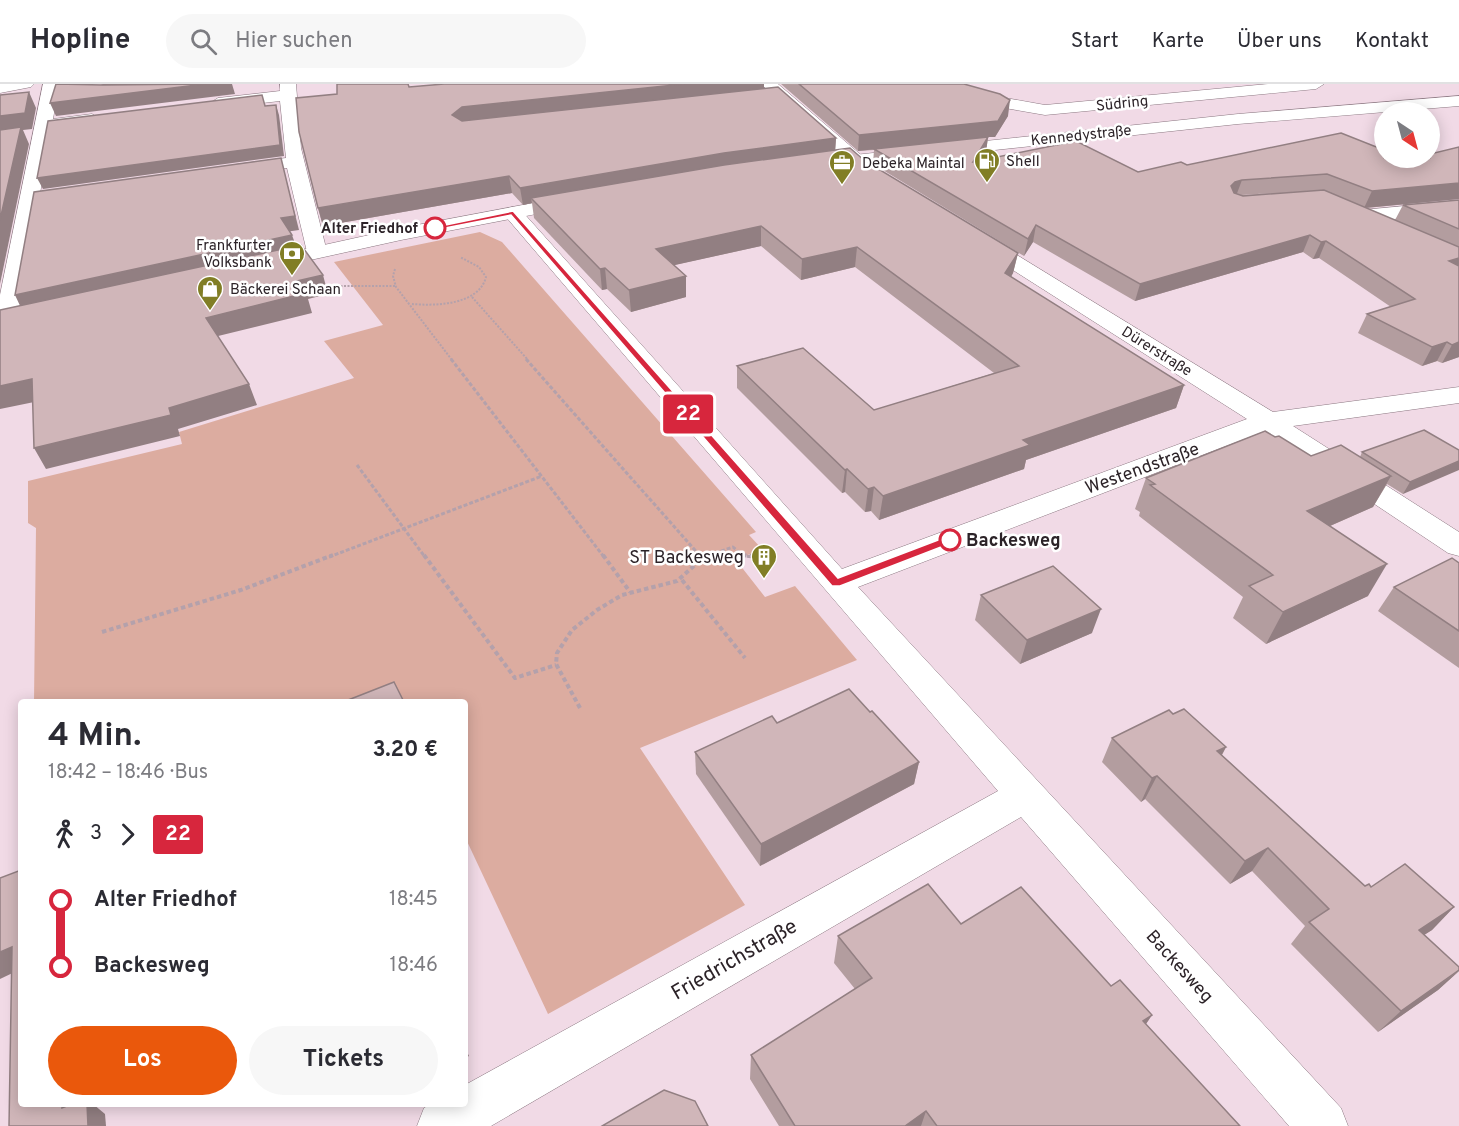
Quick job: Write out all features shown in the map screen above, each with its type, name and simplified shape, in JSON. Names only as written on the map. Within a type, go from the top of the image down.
[{"type":"street","points":[[0,88],[26,84]]},
{"type":"street","points":[[11,321],[29,199],[51,84]]},
{"type":"street","name":"Südring","points":[[931,84],[999,102],[1044,110],[1316,84]]},
{"type":"street","points":[[206,105],[288,89],[294,162],[317,252]]},
{"type":"street","points":[[758,97],[775,89],[870,174],[890,186]]},
{"type":"street","name":"Kennedystraße","points":[[795,167],[1216,121],[1459,101]]},
{"type":"street","points":[[21,137],[42,130],[113,116]]},
{"type":"street","points":[[225,171],[294,162]]},
{"type":"street","points":[[29,199],[52,195]]},
{"type":"street","points":[[247,267],[588,198]]},
{"type":"street","points":[[1341,207],[1394,231]]},
{"type":"street","points":[[1362,216],[1459,207]]},
{"type":"street","name":"Backesweg","points":[[513,213],[836,583],[1323,1126]]},
{"type":"street","name":"Dürerstraße","points":[[959,229],[1268,421],[1459,546]]},
{"type":"street","name":"Westendstraße","points":[[836,583],[1268,421],[1459,395]]},
{"type":"street","name":"Friedrichstraße","points":[[442,1126],[1026,795]]},
{"type":"path","points":[[412,304],[434,306],[472,297],[482,291],[487,285],[487,277],[469,261],[454,255]]},
{"type":"path","points":[[398,265],[392,276],[395,286],[412,304],[415,313],[630,592]]},
{"type":"path","points":[[337,286],[395,286]]},
{"type":"path","points":[[472,297],[702,558]]},
{"type":"path","points":[[357,465],[514,678],[556,665]]},
{"type":"path","points":[[102,632],[241,590],[402,527],[542,476]]},
{"type":"path","points":[[580,708],[556,665],[557,654],[572,630],[591,614],[630,592],[671,584],[682,579],[702,558],[733,547],[742,556]]},
{"type":"path","points":[[682,579],[745,657]]},
{"type":"shaded area","name":"Alter Friedhof","points":[[480,232],[502,242],[756,532],[749,535],[762,549],[736,560],[765,597],[795,586],[857,660],[640,748],[745,905],[548,1014],[468,843],[468,699],[34,699],[36,528],[28,523],[28,481],[182,444],[179,432],[354,378],[324,341],[383,325],[334,262]]},
{"type":"building","points":[[56,84],[103,85],[205,84],[50,103]]},
{"type":"building","points":[[337,84],[408,84],[409,87],[444,84],[684,84],[462,107],[452,115],[462,121],[778,87],[836,138],[724,153],[520,188],[509,176],[318,208],[299,132],[296,98],[337,94]]},
{"type":"building","points":[[799,84],[964,84],[1000,94],[1010,100],[998,121],[859,135]]},
{"type":"building","points":[[29,92],[25,113],[0,116],[0,95]]},
{"type":"building","points":[[262,95],[265,106],[276,105],[280,145],[37,178],[48,121]]},
{"type":"building","points":[[21,127],[0,220],[0,130]]},
{"type":"building","points":[[1341,133],[1374,146],[1374,168],[1440,168],[1440,152],[1459,147],[1459,183],[1372,191],[1327,174],[1242,180],[1231,186],[1234,193],[1243,196],[1324,190],[1459,247],[1459,258],[1449,261],[1459,266],[1459,342],[1452,345],[1447,342],[1432,347],[1367,314],[1415,299],[1326,241],[1321,242],[1310,235],[1140,284],[1036,225],[1028,239],[874,149],[988,137],[973,162],[1076,141],[1138,172],[1181,162],[1187,165]]},
{"type":"building","points":[[850,148],[865,161],[1018,253],[1005,273],[1184,385],[1023,440],[1030,445],[883,496],[874,487],[868,489],[847,469],[845,470],[737,366],[803,348],[874,410],[1019,366],[857,247],[802,259],[761,226],[656,249],[686,276],[629,290],[605,268],[600,269],[531,198],[724,165]]},
{"type":"building","points":[[281,158],[295,216],[281,218],[292,235],[15,295],[34,192]]},
{"type":"building","points":[[1459,200],[1459,229],[1403,205]]},
{"type":"building","points":[[301,245],[323,275],[297,281],[306,293],[206,318],[249,384],[169,408],[171,415],[34,448],[32,379],[0,386],[0,310]]},
{"type":"building","points":[[1424,430],[1459,450],[1459,461],[1410,482],[1362,452]]},
{"type":"building","points":[[1265,431],[1275,437],[1279,436],[1311,456],[1341,445],[1391,476],[1307,511],[1387,564],[1283,612],[1249,586],[1273,575],[1150,485],[1155,484],[1146,478]]},
{"type":"building","points":[[1452,558],[1459,563],[1459,631],[1394,587]]},
{"type":"building","points":[[1053,566],[1101,609],[1027,640],[981,595]]},
{"type":"building","points":[[394,682],[402,699],[351,699]]},
{"type":"building","points":[[849,689],[919,762],[761,844],[695,752],[772,716],[777,723]]},
{"type":"building","points":[[1184,709],[1226,747],[1217,751],[1365,886],[1369,884],[1371,887],[1405,864],[1454,907],[1419,930],[1459,967],[1459,970],[1401,1011],[1309,922],[1329,909],[1268,848],[1245,861],[1157,776],[1152,778],[1112,738],[1169,710],[1173,714]]},
{"type":"building","points":[[18,871],[18,1107],[87,1107],[88,1126],[9,1126],[12,947],[0,952],[0,878]]},
{"type":"building","points":[[928,884],[961,924],[1021,887],[1111,986],[1120,980],[1152,1015],[1143,1021],[1240,1126],[937,1126],[926,1111],[905,1126],[795,1126],[751,1055],[872,978],[838,936]]},
{"type":"building","points":[[664,1090],[695,1101],[708,1126],[602,1126]]},
{"type":"bus line","name":"22","points":[[435,228],[513,213],[836,583],[950,540]]},
{"type":"place","name":"Shell","points":[[987,184]]},
{"type":"place","name":"Debeka Maintal","points":[[842,186]]},
{"type":"place","name":"Alter Friedhof","points":[[435,228]]},
{"type":"place","name":"Frankfurter Volksbank","points":[[292,277]]},
{"type":"place","name":"Bäckerei Schaan","points":[[210,312]]},
{"type":"place","name":"Backesweg","points":[[950,540]]},
{"type":"place","name":"ST Backesweg","points":[[764,580]]}]
